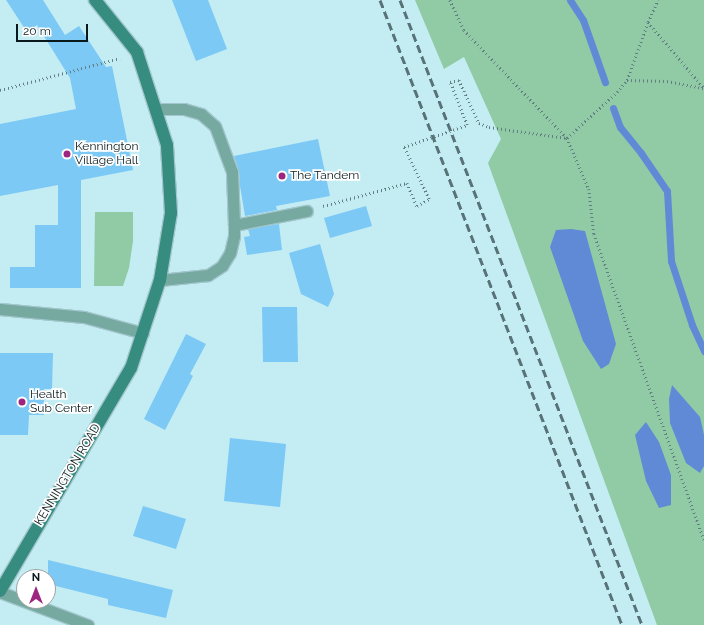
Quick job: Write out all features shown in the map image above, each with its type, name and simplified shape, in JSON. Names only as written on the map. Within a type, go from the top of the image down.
[{"type":"street","name":"KENNINGTON ROAD","points":[[0,591],[131,368],[160,280],[171,213],[167,145],[137,52],[95,0]]},
{"type":"lane","points":[[156,109],[184,109],[201,114],[215,126],[232,172],[234,225],[234,236],[230,252],[222,266],[208,275],[160,280]]},
{"type":"lane","points":[[234,225],[307,211]]},
{"type":"lane","points":[[0,309],[84,317],[143,333]]},
{"type":"lane","points":[[0,591],[88,625]]},
{"type":"path","points":[[450,0],[464,30],[567,138],[589,189],[594,234],[704,540]]},
{"type":"path","points":[[307,211],[407,183],[417,206],[429,199],[404,147],[468,125],[450,82],[459,80],[479,123],[490,128],[567,138],[604,105],[627,80],[648,22],[658,0]]},
{"type":"path","points":[[648,22],[704,88]]},
{"type":"path","points":[[0,90],[109,63],[137,52]]},
{"type":"path","points":[[627,80],[667,81],[704,88]]},
{"type":"green space","points":[[415,0],[704,0],[704,625],[657,625],[488,163],[501,139],[464,57],[444,69]]},
{"type":"green space","points":[[95,212],[133,212],[133,241],[129,268],[123,286],[94,286]]},
{"type":"water","points":[[571,229],[585,231],[616,344],[609,364],[601,369],[583,341],[550,247],[556,230]]},
{"type":"water","points":[[672,385],[700,417],[704,435],[704,466],[700,473],[686,463],[670,423],[669,399]]},
{"type":"water","points":[[646,422],[659,442],[671,475],[671,505],[659,508],[646,481],[635,435]]},
{"type":"building","points":[[6,0],[43,0],[65,35],[79,26],[106,67],[112,66],[133,170],[81,180],[81,288],[10,288],[10,267],[35,267],[35,225],[58,225],[58,185],[0,196],[0,124],[76,109],[70,78],[37,25],[27,32]]},
{"type":"building","points":[[172,0],[208,0],[227,49],[196,61]]},
{"type":"building","name":"The Tandem","points":[[318,139],[330,196],[276,206],[277,210],[245,216],[239,172],[234,156]]},
{"type":"building","points":[[366,206],[372,226],[330,238],[324,218]]},
{"type":"building","points":[[279,224],[282,250],[247,255],[244,237],[250,236],[248,229]]},
{"type":"building","points":[[320,244],[334,294],[328,307],[301,294],[289,253]]},
{"type":"building","points":[[262,307],[297,307],[298,362],[263,362]]},
{"type":"building","points":[[186,334],[206,344],[190,374],[193,376],[165,430],[144,419]]},
{"type":"building","name":"Health Sub Center","points":[[0,353],[53,353],[52,389],[44,389],[44,415],[29,415],[28,435],[0,435]]},
{"type":"building","points":[[230,438],[286,444],[280,507],[224,501]]},
{"type":"building","points":[[143,506],[186,519],[176,549],[133,536]]},
{"type":"building","points":[[48,560],[173,590],[166,618],[108,605],[108,599],[56,586],[56,569],[48,569]]},
{"type":"waterway","points":[[570,0],[583,20],[605,82]]},
{"type":"waterway","points":[[613,108],[620,127],[641,153],[667,191],[671,261],[692,325],[704,351]]},
{"type":"railway","points":[[380,0],[622,625]]},
{"type":"railway","points":[[400,0],[642,625]]},
{"type":"place","name":"Kennington Village Hall","points":[[67,154]]},
{"type":"place","name":"The Tandem","points":[[282,176]]},
{"type":"place","name":"Health Sub Center","points":[[22,402]]}]
